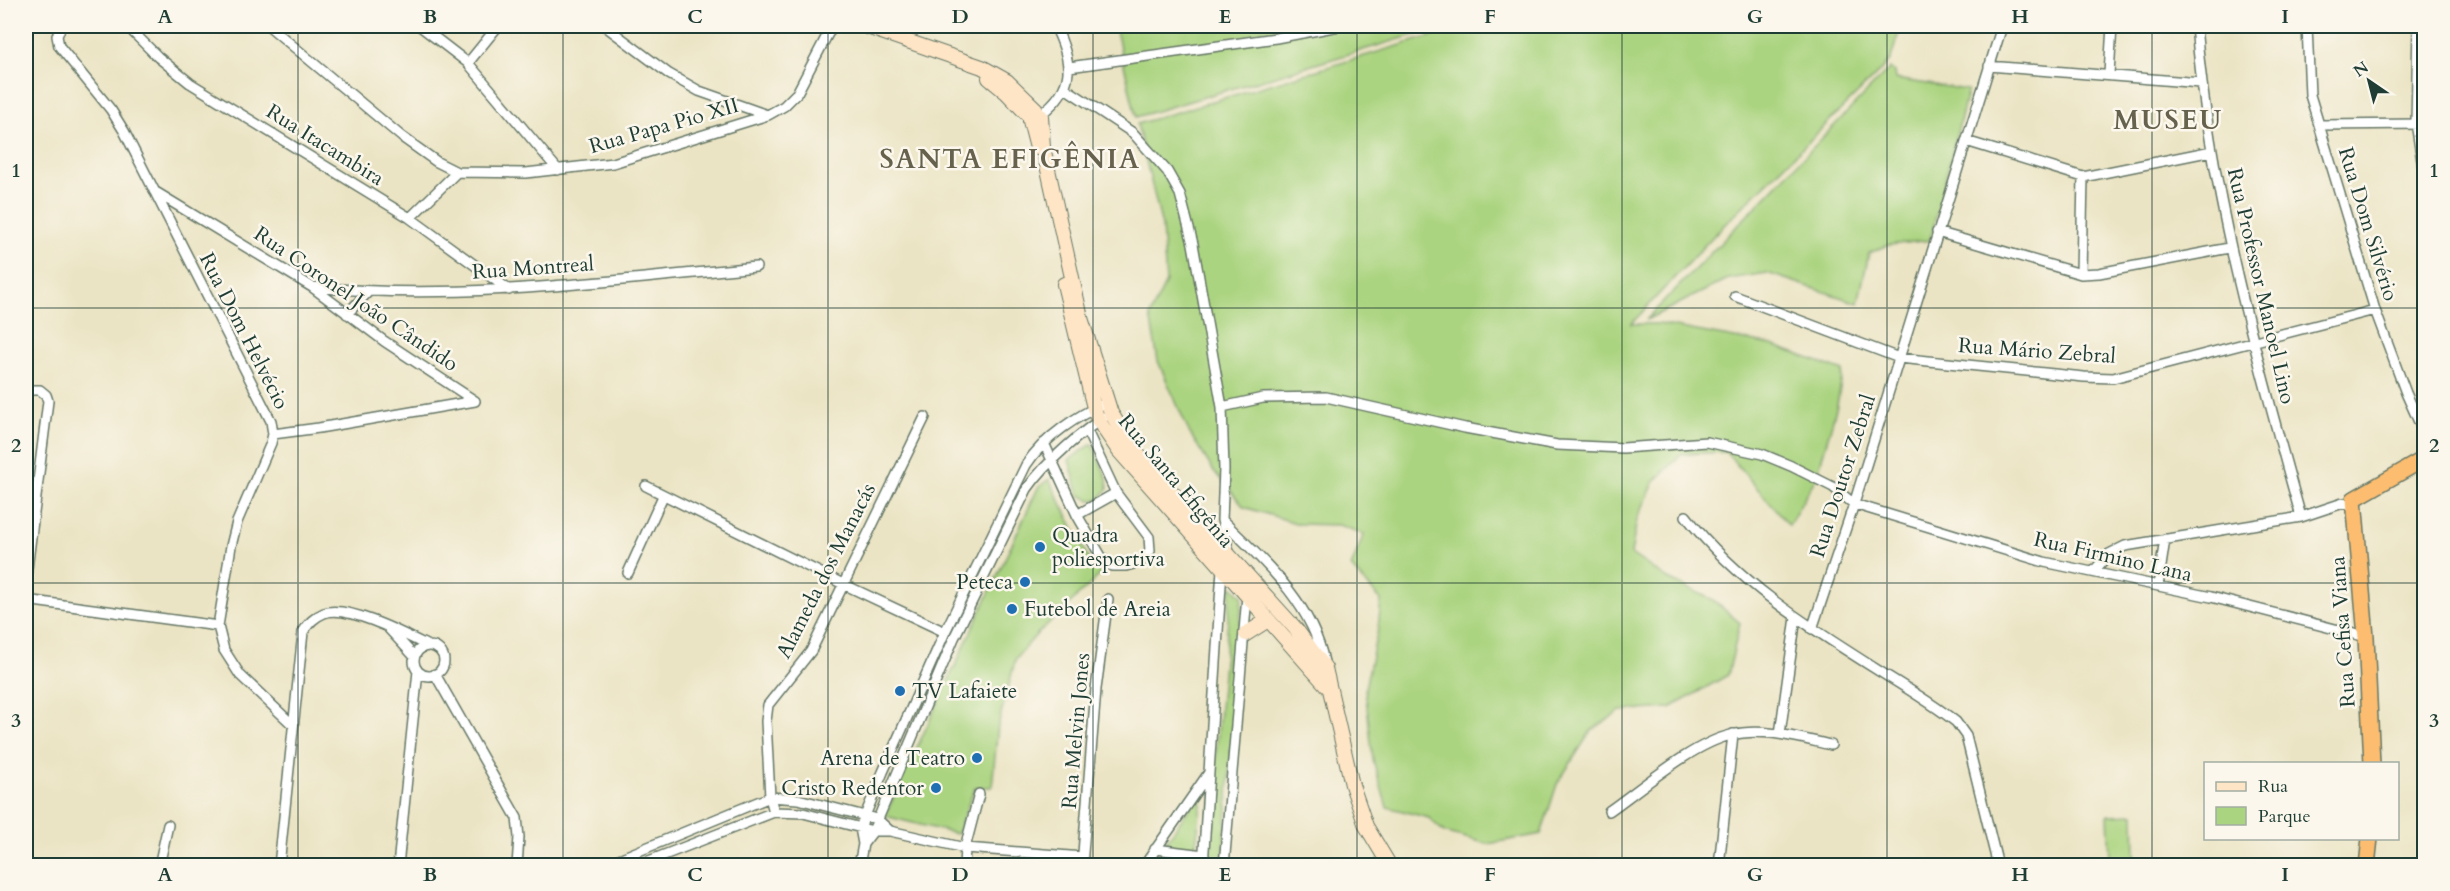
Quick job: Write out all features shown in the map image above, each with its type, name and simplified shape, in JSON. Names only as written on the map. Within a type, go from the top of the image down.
[{"type":"highway","points":[[2354,503],[2424,459]]},
{"type":"highway","name":"Rua Cefisa Viana","points":[[2354,503],[2366,637],[2372,762]]},
{"type":"highway","points":[[2367,866],[2370,840]]},
{"type":"main road","points":[[864,26],[957,58],[1037,114]]},
{"type":"main road","name":"Rua Santa Efigênia","points":[[1037,114],[1081,318],[1109,407],[1133,449],[1226,563],[1247,595],[1330,690]]},
{"type":"main road","name":"Rua Santa Efigênia","points":[[1037,114],[1073,326],[1096,414],[1119,451],[1226,563],[1248,578],[1295,628],[1325,668],[1352,785],[1366,826],[1390,866]]},
{"type":"main road","points":[[1246,634],[1269,620]]},
{"type":"street","name":"Rua Dom Helvécio","points":[[61,26],[57,36],[59,46],[111,110],[234,352],[262,402],[273,434],[272,443],[237,522],[218,626],[224,650],[240,675],[293,725]]},
{"type":"street","name":"Rua Itacambira","points":[[127,26],[158,57],[190,83],[410,218],[509,290]]},
{"type":"street","points":[[270,26],[402,137],[438,162],[458,172],[410,218]]},
{"type":"street","points":[[420,26],[468,63],[558,170]]},
{"type":"street","points":[[468,63],[498,26]]},
{"type":"street","points":[[605,26],[669,74],[699,91],[768,115]]},
{"type":"street","name":"Rua Papa Pio XII","points":[[458,172],[558,170],[613,163],[768,115],[784,106],[797,93],[832,26]]},
{"type":"street","points":[[1037,114],[1057,101],[1065,88],[1069,67],[1064,46],[1055,26]]},
{"type":"street","points":[[1069,67],[1276,38],[1339,26]]},
{"type":"street","name":"Rua Doutor Zebral","points":[[1812,629],[1854,504],[1936,232],[2002,26]]},
{"type":"street","points":[[2109,74],[2112,26]]},
{"type":"street","name":"Rua Professor Manoel Lino","points":[[2196,26],[2201,83],[2229,248],[2301,517]]},
{"type":"street","name":"Rua Dom Silvério","points":[[2307,26],[2310,95],[2374,310],[2406,393],[2424,432]]},
{"type":"street","points":[[2418,26],[2420,123],[2424,174]]},
{"type":"street","points":[[1989,66],[2201,83]]},
{"type":"street","points":[[1065,88],[1133,133],[1167,171],[1180,194],[1193,244],[1222,407],[1224,469],[1222,520],[1226,563],[1203,866]]},
{"type":"street","points":[[2319,125],[2420,123]]},
{"type":"street","points":[[1966,141],[2083,177],[2212,151]]},
{"type":"street","points":[[2081,274],[2083,177]]},
{"type":"street","name":"Rua Coronel João Cândido","points":[[154,191],[312,286],[384,341],[475,401],[273,434]]},
{"type":"street","points":[[1936,232],[2081,274],[2099,273],[2229,248]]},
{"type":"street","name":"Rua Montreal","points":[[312,286],[368,292],[509,290],[756,267]]},
{"type":"street","points":[[347,314],[368,292]]},
{"type":"street","name":"Rua Mário Zebral","points":[[1736,296],[1899,358],[2072,376],[2113,378],[2374,310]]},
{"type":"street","points":[[26,390],[40,390],[46,395],[48,401],[26,577]]},
{"type":"street","points":[[1222,407],[1263,398],[1326,397],[1465,428],[1557,445],[1623,448],[1707,442],[1762,454],[1791,466],[1833,487],[1854,504]]},
{"type":"street","points":[[859,866],[863,844],[860,828],[945,632],[1026,465],[1044,443],[1109,407]]},
{"type":"street","points":[[863,844],[873,831],[960,627],[1027,489],[1037,475],[1087,431],[1096,414]]},
{"type":"street","name":"Alameda dos Manacás","points":[[774,812],[770,797],[766,721],[768,705],[810,651],[925,417]]},
{"type":"street","points":[[1044,443],[1077,515],[1102,558],[1112,566],[1126,566],[1141,562],[1150,551],[1149,537],[1116,493],[1087,431]]},
{"type":"street","points":[[646,486],[945,632]]},
{"type":"street","points":[[1077,515],[1116,493]]},
{"type":"street","points":[[628,573],[663,496]]},
{"type":"street","points":[[2093,572],[2109,554],[2125,546],[2301,517],[2343,503],[2354,503]]},
{"type":"street","name":"Rua Firmino Lana","points":[[1854,504],[2044,562],[2158,586],[2366,637]]},
{"type":"street","points":[[1686,516],[1703,538],[1728,562],[1796,617],[1956,722],[1966,736],[1976,770],[1998,866]]},
{"type":"street","points":[[1222,520],[1293,595],[1314,627],[1325,668]]},
{"type":"street","points":[[2158,586],[2165,539]]},
{"type":"street","points":[[1224,866],[1246,634],[1248,578]]},
{"type":"street","points":[[26,600],[218,626]]},
{"type":"street","name":"Rua Melvin Jones","points":[[1082,861],[1094,709],[1108,600]]},
{"type":"street","points":[[279,866],[302,638],[311,620],[325,612],[336,611],[386,624],[428,646],[437,648],[442,655],[443,664],[437,673]]},
{"type":"street","points":[[1780,734],[1796,617]]},
{"type":"street","points":[[386,624],[414,656],[419,672],[415,689],[398,866]]},
{"type":"street","points":[[414,656],[419,649],[428,646]]},
{"type":"street","points":[[419,672],[437,673]]},
{"type":"street","points":[[437,673],[442,686],[517,819],[519,837],[517,866]]},
{"type":"street","points":[[1719,866],[1733,734]]},
{"type":"street","points":[[1610,811],[1689,754],[1733,734],[1780,734],[1831,746]]},
{"type":"street","points":[[1144,866],[1209,773]]},
{"type":"street","points":[[963,866],[965,848],[979,794]]},
{"type":"street","points":[[602,866],[770,797],[798,799],[878,819],[890,831]]},
{"type":"street","points":[[636,866],[774,812],[803,813],[873,831],[890,831],[965,848],[1082,861]]},
{"type":"street","points":[[159,866],[168,825]]},
{"type":"street","points":[[1155,849],[1204,855]]},
{"type":"green space","points":[[1115,26],[1444,26],[1136,117]]},
{"type":"green space","points":[[1465,26],[1901,26],[1890,61],[1717,232],[1631,324],[1659,324],[1772,345],[1843,371],[1837,405],[1817,476],[1789,525],[1726,452],[1682,454],[1655,481],[1637,519],[1631,554],[1668,579],[1713,600],[1740,623],[1728,675],[1670,708],[1620,711],[1591,731],[1557,784],[1541,834],[1488,844],[1444,832],[1429,818],[1387,807],[1373,760],[1365,688],[1378,629],[1381,600],[1351,567],[1364,534],[1339,525],[1299,524],[1244,507],[1213,470],[1190,434],[1158,361],[1150,315],[1166,282],[1162,226],[1137,124]]},
{"type":"green space","points":[[1890,68],[1894,72],[1895,79],[1968,90],[1930,240],[1889,245],[1869,253],[1858,303],[1767,273],[1728,279],[1646,320]]},
{"type":"green space","points":[[1092,444],[1107,478],[1108,489],[1098,500],[1079,495],[1069,460]]},
{"type":"green space","points":[[1049,479],[1090,561],[1101,574],[1037,634],[1016,658],[998,725],[992,787],[975,787],[957,834],[885,816],[1038,488]]},
{"type":"green space","points":[[1231,585],[1242,596],[1223,865],[1206,866]]},
{"type":"green space","points":[[1203,789],[1195,852],[1165,843]]},
{"type":"green space","points":[[2134,814],[2135,858],[2110,859],[2108,815]]},
{"type":"place","name":"Quadra poliesportiva","points":[[1040,547]]},
{"type":"place","name":"Peteca","points":[[1025,582]]},
{"type":"place","name":"Futebol de Areia","points":[[1012,609]]},
{"type":"place","name":"TV Lafaiete","points":[[900,691]]},
{"type":"place","name":"Arena de Teatro","points":[[977,758]]},
{"type":"place","name":"Cristo Redentor","points":[[936,788]]},
{"type":"district","name":"MUSEU","points":[[2168,120]]},
{"type":"district","name":"SANTA EFIGÊNIA","points":[[1010,159]]}]
